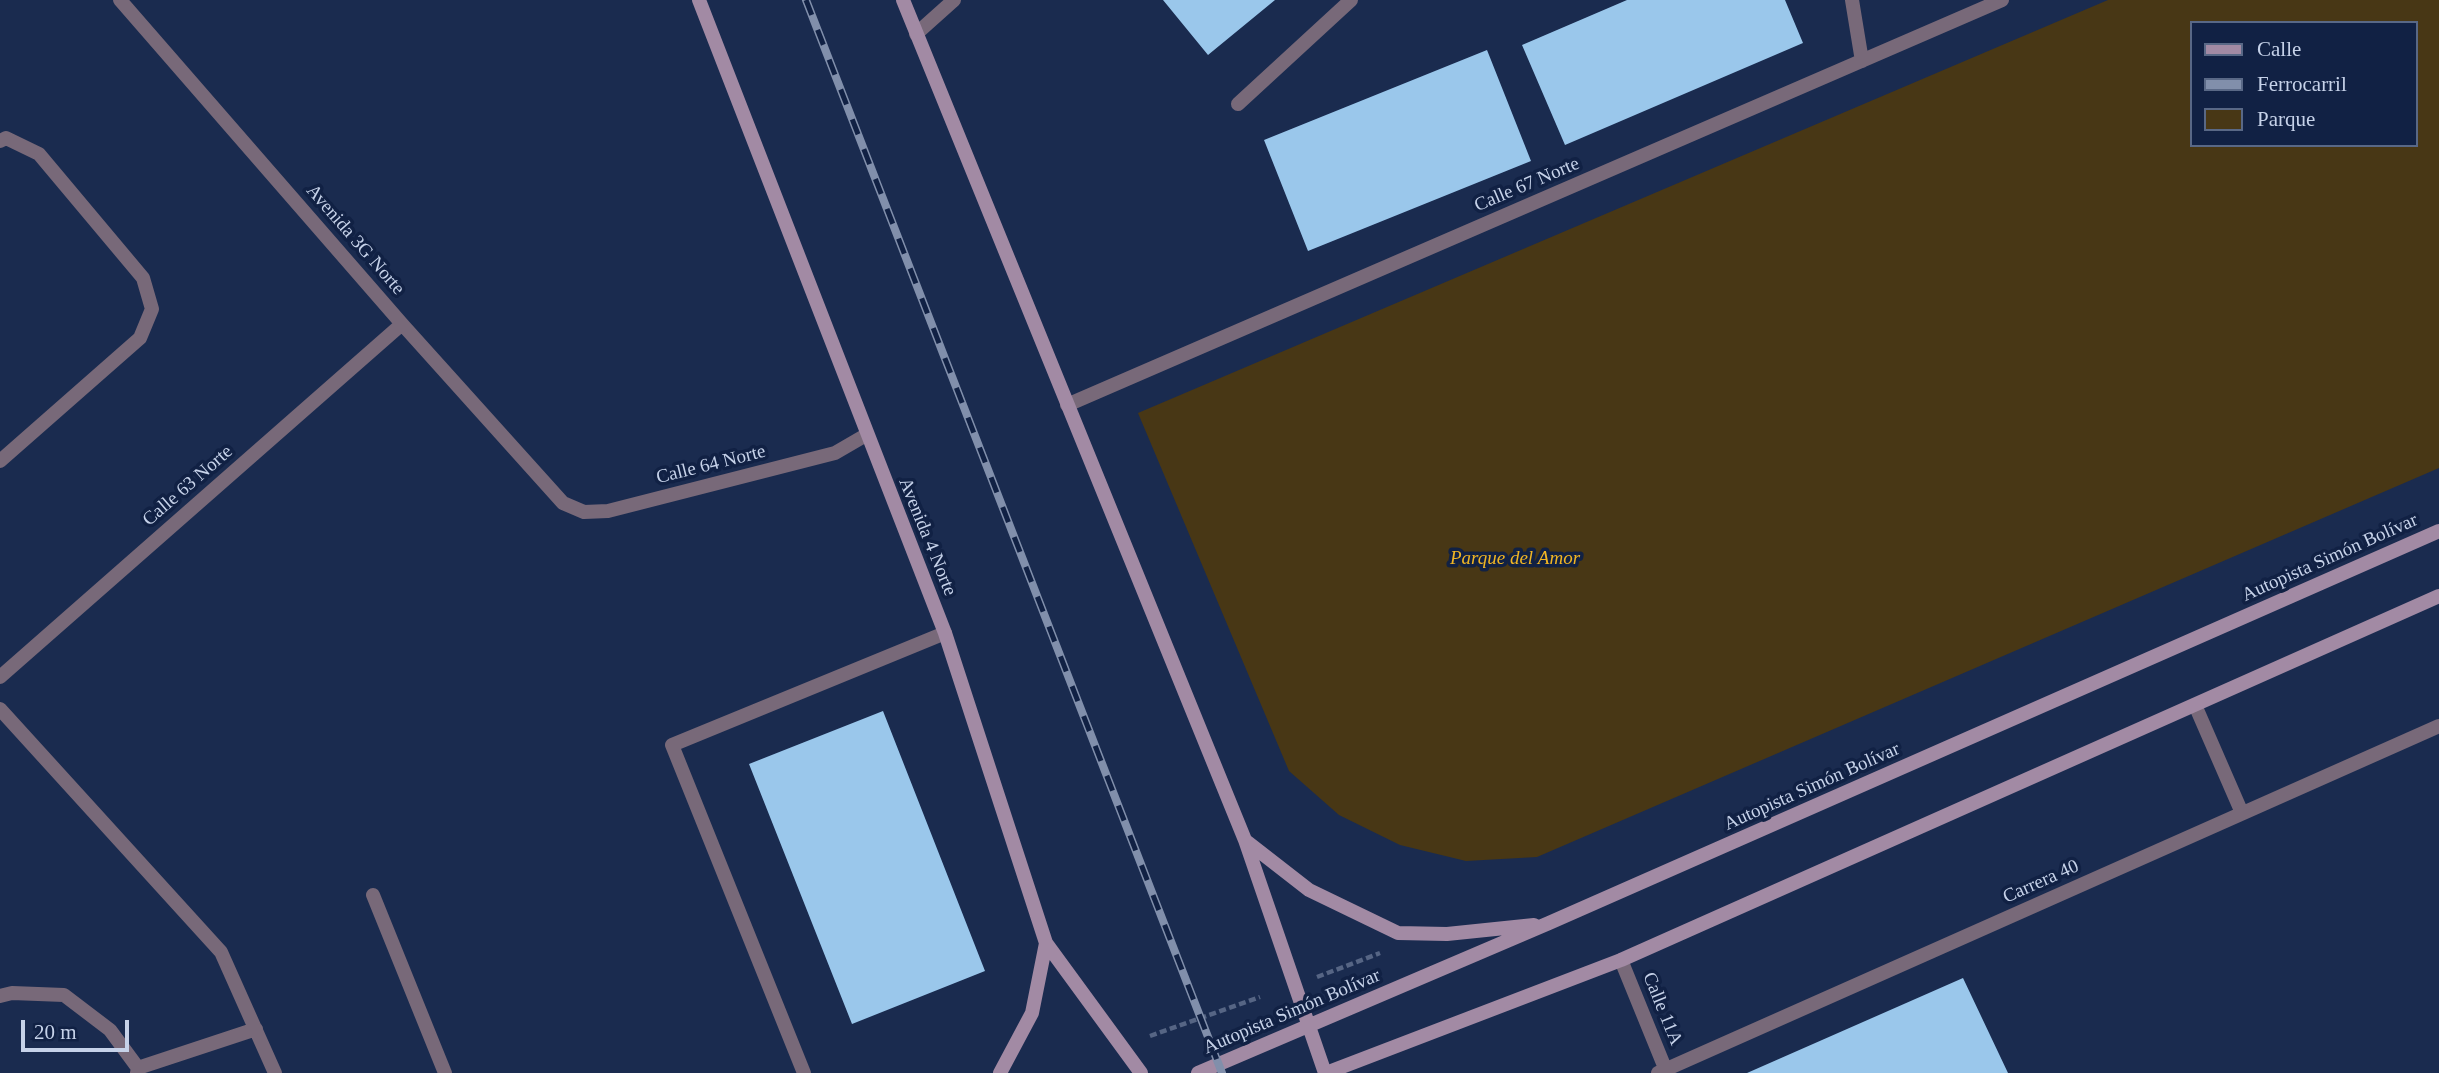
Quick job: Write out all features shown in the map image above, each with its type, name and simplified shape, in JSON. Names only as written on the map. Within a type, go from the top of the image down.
[{"type":"main road","name":"Avenida 4 Norte","points":[[699,0],[945,633],[1046,943],[1141,1073]]},
{"type":"main road","points":[[903,0],[1245,840],[1326,1073],[1621,960],[2439,596]]},
{"type":"main road","name":"Autopista Simón Bolívar","points":[[1198,1073],[1549,923],[2439,531]]},
{"type":"main road","points":[[1245,840],[1309,890],[1398,933],[1447,934],[1549,923]]},
{"type":"main road","points":[[1000,1073],[1032,1013],[1046,943]]},
{"type":"street","name":"Avenida 3G Norte","points":[[120,0],[402,324],[563,503]]},
{"type":"street","points":[[916,34],[954,0]]},
{"type":"street","points":[[1238,104],[1352,0]]},
{"type":"street","points":[[1852,0],[1862,61]]},
{"type":"street","name":"Calle 67 Norte","points":[[1067,405],[2003,0]]},
{"type":"street","points":[[0,141],[6,138],[39,154],[143,278],[152,309],[140,338],[0,461]]},
{"type":"street","name":"Calle 63 Norte","points":[[0,677],[402,324]]},
{"type":"street","name":"Calle 64 Norte","points":[[563,503],[584,512],[607,511],[835,453],[866,435]]},
{"type":"street","points":[[804,1073],[672,745],[945,633]]},
{"type":"street","points":[[2195,705],[2242,813]]},
{"type":"street","points":[[0,709],[221,952],[275,1073]]},
{"type":"street","name":"Carrera 40","points":[[1664,1072],[2439,726]]},
{"type":"street","points":[[373,895],[446,1073]]},
{"type":"street","name":"Calle 11A","points":[[1621,960],[1664,1072]]},
{"type":"street","points":[[0,996],[12,993],[64,996],[110,1030],[138,1071],[256,1029]]},
{"type":"path","points":[[1307,980],[1382,952]]},
{"type":"path","points":[[1150,1036],[1260,997]]},
{"type":"green space","name":"Parque del Amor","points":[[2108,0],[2439,0],[2439,468],[1537,857],[1466,861],[1400,845],[1339,815],[1289,771],[1138,413]]},
{"type":"building","points":[[1163,0],[1275,0],[1208,55]]},
{"type":"building","points":[[1627,0],[1785,0],[1803,43],[1565,145],[1522,45]]},
{"type":"building","points":[[1487,50],[1531,161],[1308,251],[1264,140]]},
{"type":"building","points":[[883,711],[985,971],[852,1024],[749,764]]},
{"type":"building","points":[[1963,978],[2008,1073],[1747,1073]]},
{"type":"railway","points":[[806,0],[1222,1073]]}]
